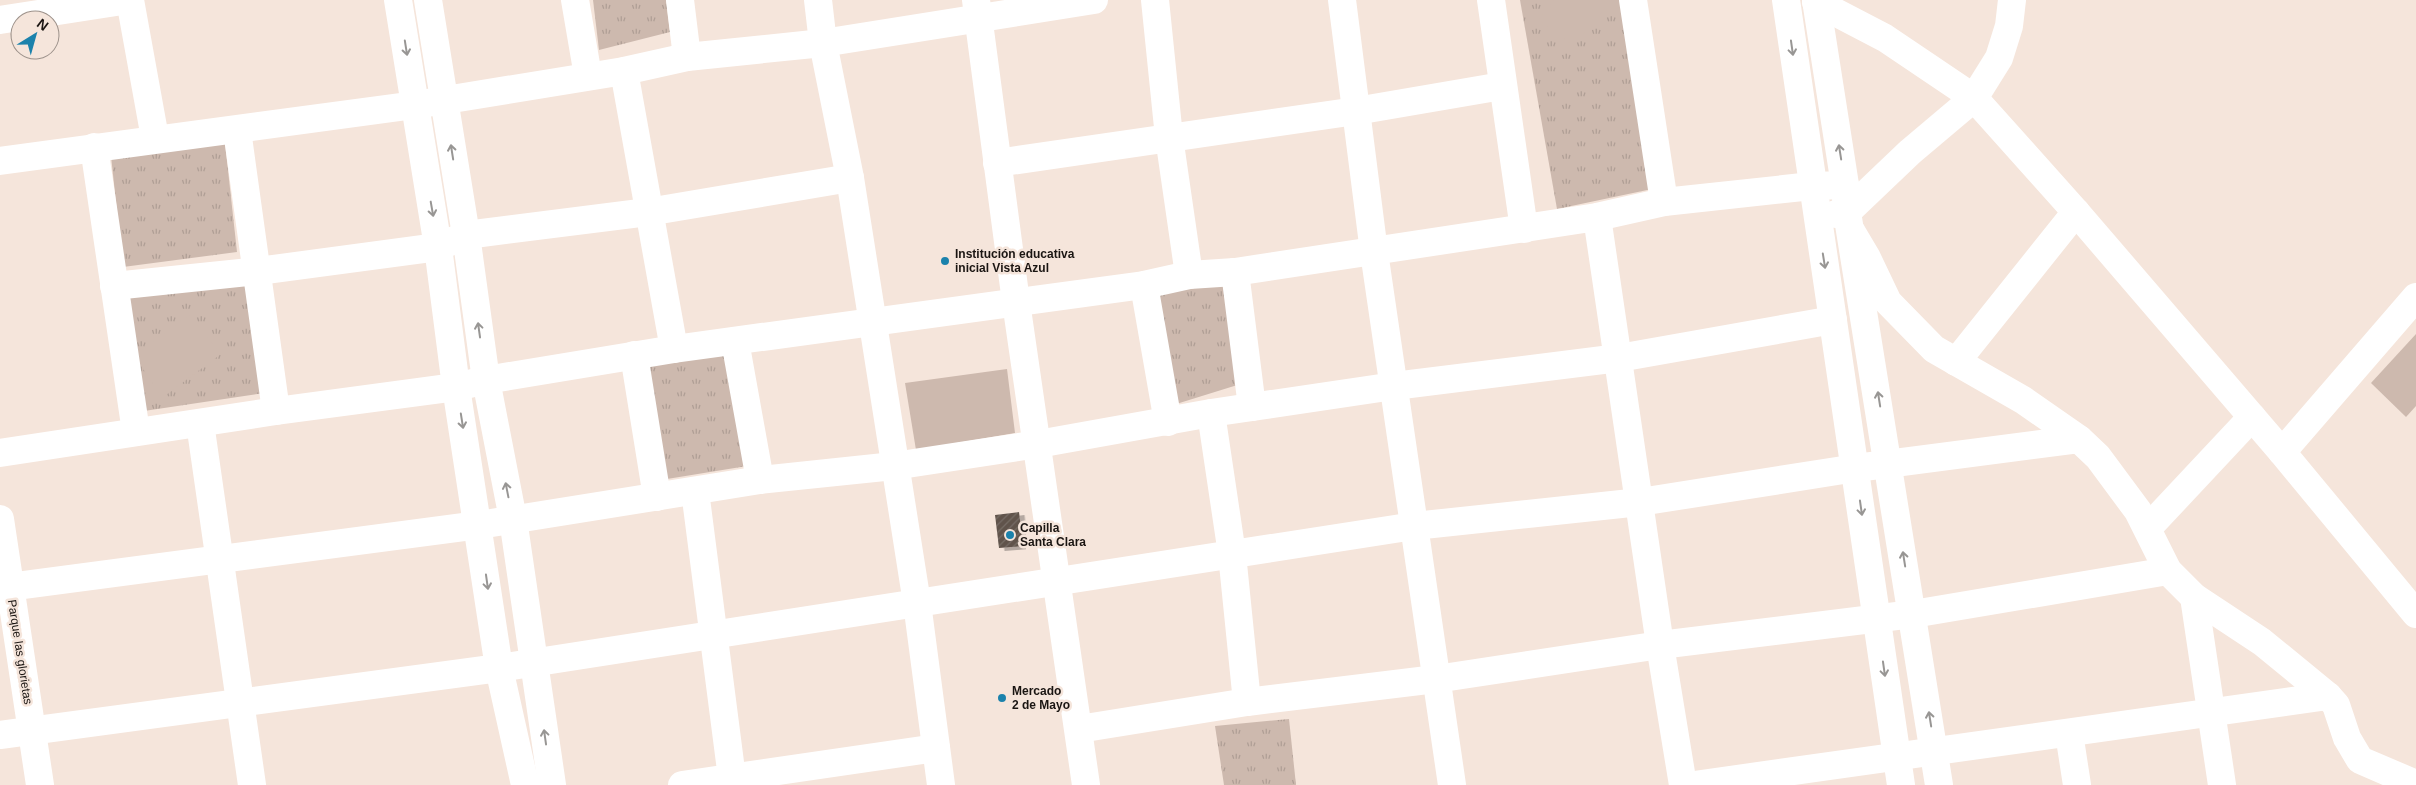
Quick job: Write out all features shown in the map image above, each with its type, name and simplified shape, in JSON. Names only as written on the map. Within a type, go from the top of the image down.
[{"type":"street","points":[[0,20],[130,0],[155,138]]},
{"type":"street","points":[[398,0],[438,247],[456,387],[500,668],[525,785]]},
{"type":"street","points":[[428,0],[466,235],[486,380],[513,519],[552,785]]},
{"type":"street","points":[[575,0],[588,76]]},
{"type":"street","points":[[680,0],[687,57]]},
{"type":"street","points":[[818,0],[823,43],[850,178],[917,603],[942,785]]},
{"type":"street","points":[[0,161],[155,138],[237,130],[415,105],[624,71],[687,57],[823,43],[977,10],[1094,0]]},
{"type":"street","points":[[1155,0],[1169,137],[1189,275]]},
{"type":"street","points":[[1342,0],[1374,252],[1452,785]]},
{"type":"street","points":[[1491,0],[1524,229]]},
{"type":"street","points":[[1633,0],[1664,202]]},
{"type":"street","points":[[1786,0],[1901,785]]},
{"type":"street","points":[[1849,221],[1910,152],[1974,98],[1999,58],[2009,26],[2012,0]]},
{"type":"street","points":[[1816,1],[1885,38],[1974,98],[2076,212],[2282,452],[2416,614]]},
{"type":"street","points":[[1816,1],[1849,221],[1890,464],[1940,785]]},
{"type":"street","points":[[977,10],[1016,302],[1058,581],[1086,785]]},
{"type":"street","points":[[624,71],[674,349]]},
{"type":"street","points":[[997,163],[1356,111],[1502,86]]},
{"type":"street","points":[[237,130],[276,411]]},
{"type":"street","points":[[94,147],[136,432]]},
{"type":"street","points":[[114,286],[258,271],[438,247],[466,235],[648,212],[850,178]]},
{"type":"street","points":[[0,453],[276,411],[456,387],[486,380],[674,349],[1144,285],[1189,275],[1235,272],[1374,252],[1597,217],[1664,202],[1812,186],[1845,185]]},
{"type":"street","points":[[1956,362],[2076,212]]},
{"type":"street","points":[[1597,217],[1660,645],[1683,785]]},
{"type":"street","points":[[1817,218],[1849,221]]},
{"type":"street","points":[[1849,221],[1888,302],[1934,349],[2023,400],[2079,439],[2116,478],[2148,528],[2168,571],[2194,597],[2262,642],[2328,696],[2336,705],[2361,773],[2416,784]]},
{"type":"street","points":[[1235,272],[1252,407]]},
{"type":"street","points":[[1144,285],[1168,422]]},
{"type":"street","points":[[2282,452],[2416,297]]},
{"type":"street","points":[[5,587],[479,525],[760,480],[894,466],[1038,444],[1211,413],[1394,386],[1619,358],[1833,320]]},
{"type":"street","points":[[735,341],[760,480]]},
{"type":"street","points":[[634,355],[656,497]]},
{"type":"street","points":[[1211,413],[1232,554],[1247,702]]},
{"type":"street","points":[[2148,528],[2252,417]]},
{"type":"street","points":[[200,422],[252,785]]},
{"type":"street","points":[[0,735],[534,663],[1414,526],[1640,502],[1856,468],[2079,439]]},
{"type":"street","points":[[695,491],[732,778]]},
{"type":"street","name":"Parque las glorietas","points":[[0,518],[5,587],[32,730],[40,785]]},
{"type":"street","points":[[1079,729],[1247,702],[1436,679],[1660,645],[1913,614],[2168,571]]},
{"type":"street","points":[[2194,597],[2222,785]]},
{"type":"street","points":[[1694,785],[1754,781],[1897,758],[2328,696]]},
{"type":"street","points":[[2069,733],[2077,785]]},
{"type":"street","points":[[682,785],[936,748]]},
{"type":"green space","points":[[593,0],[666,0],[670,32],[599,50]]},
{"type":"green space","points":[[1520,0],[1620,0],[1652,189],[1557,209]]},
{"type":"green space","points":[[1554,0],[1612,0],[1573,46],[1539,19]]},
{"type":"green space","points":[[225,143],[237,252],[123,267],[111,156]]},
{"type":"green space","points":[[247,277],[264,393],[144,411],[126,295]]},
{"type":"green space","points":[[1232,282],[1247,382],[1173,405],[1147,293]]},
{"type":"green space","points":[[189,315],[221,354],[162,398],[134,355]]},
{"type":"green space","points":[[2416,334],[2416,406],[2406,417],[2371,383]]},
{"type":"green space","points":[[727,353],[747,466],[667,479],[647,365]]},
{"type":"green space","points":[[1007,369],[1015,433],[916,450],[905,383]]},
{"type":"green space","points":[[1289,719],[1296,785],[1224,785],[1215,726]]},
{"type":"building","name":"Capilla Santa Clara","points":[[1019,512],[1023,546],[999,548],[995,515]]},
{"type":"place","name":"Institución educativa inicial Vista Azul","points":[[945,261]]},
{"type":"place","name":"Capilla Santa Clara","points":[[1010,535]]},
{"type":"place","name":"Mercado 2 de Mayo","points":[[1002,698]]}]
